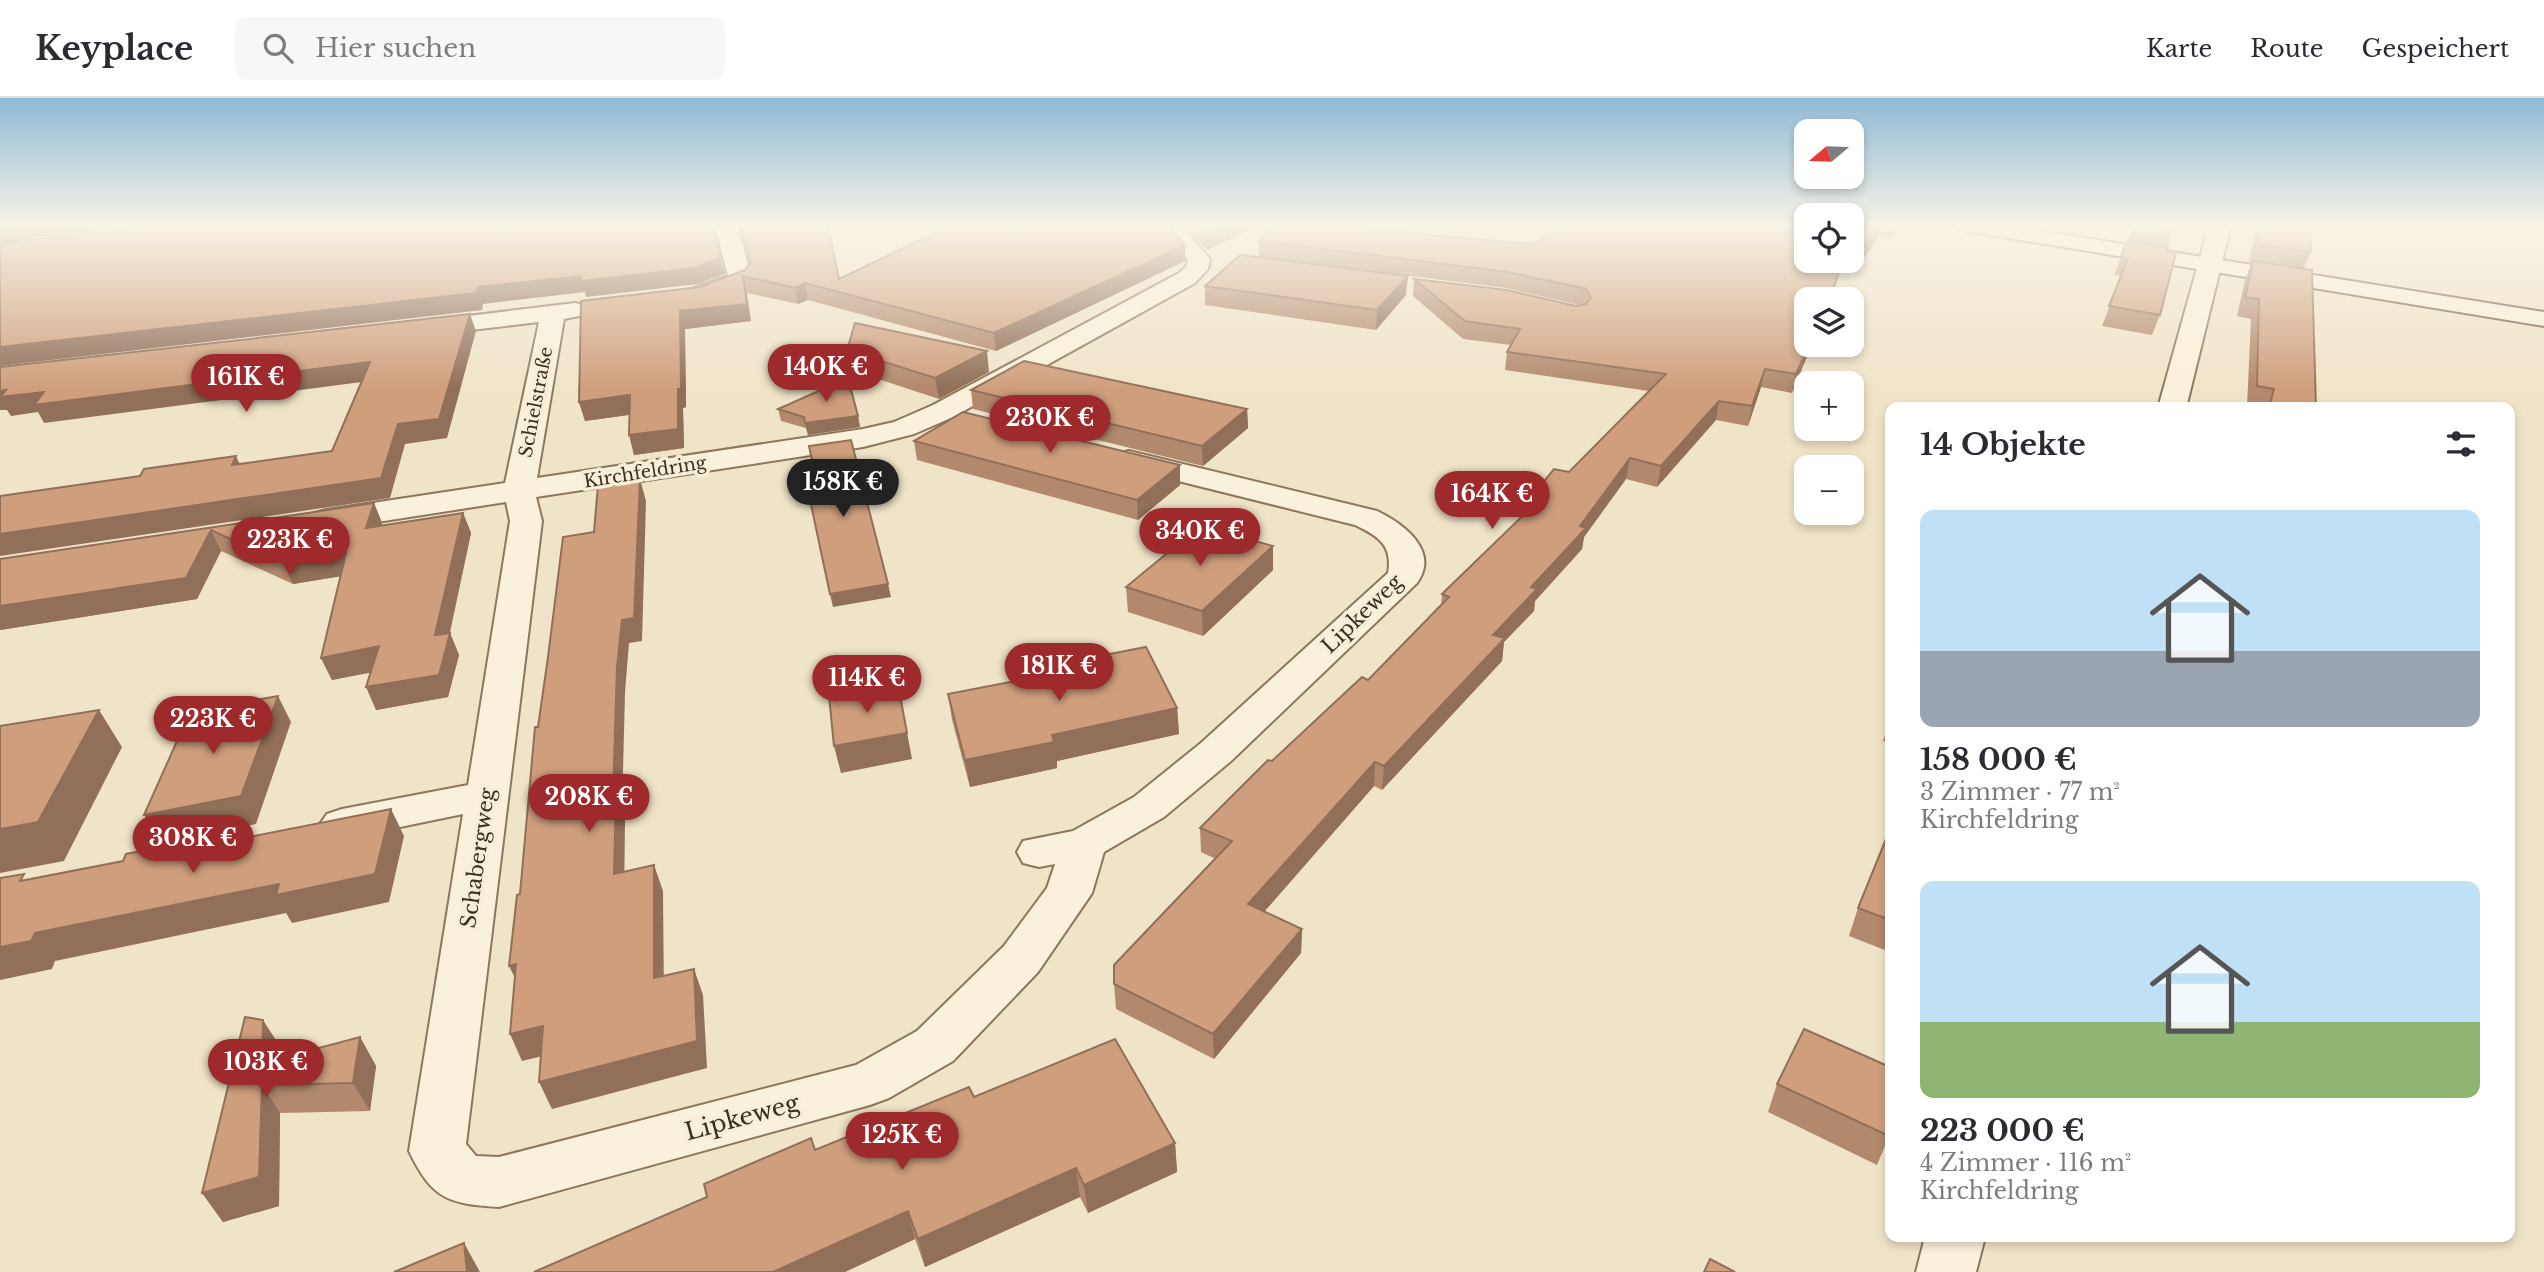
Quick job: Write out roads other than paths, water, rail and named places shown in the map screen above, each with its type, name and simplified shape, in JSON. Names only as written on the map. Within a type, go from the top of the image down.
[{"type":"street","points":[[677,297],[704,294],[738,280]]},
{"type":"street","name":"Kirchfeldring","points":[[300,524],[863,438],[904,428],[943,411],[1184,280]]},
{"type":"street","points":[[2174,402],[2206,280]]},
{"type":"street","points":[[2306,280],[2544,319]]},
{"type":"street","name":"Schielstraße","points":[[401,330],[594,307]]},
{"type":"street","name":"Schielstraße","points":[[519,492],[553,313]]},
{"type":"street","points":[[943,411],[982,424]]},
{"type":"street","name":"Lipkeweg","points":[[499,1182],[870,1083],[935,1046],[1021,959],[1069,893],[1061,848],[1149,807],[1216,752],[1405,576],[1409,559],[1400,540],[1387,528],[1366,518],[1101,453]]},
{"type":"street","name":"Schabergweg","points":[[499,1182],[462,1180],[437,1152],[526,521],[519,492]]},
{"type":"street","points":[[297,833],[486,795]]},
{"type":"street","points":[[1946,1272],[1954,1242]]}]
